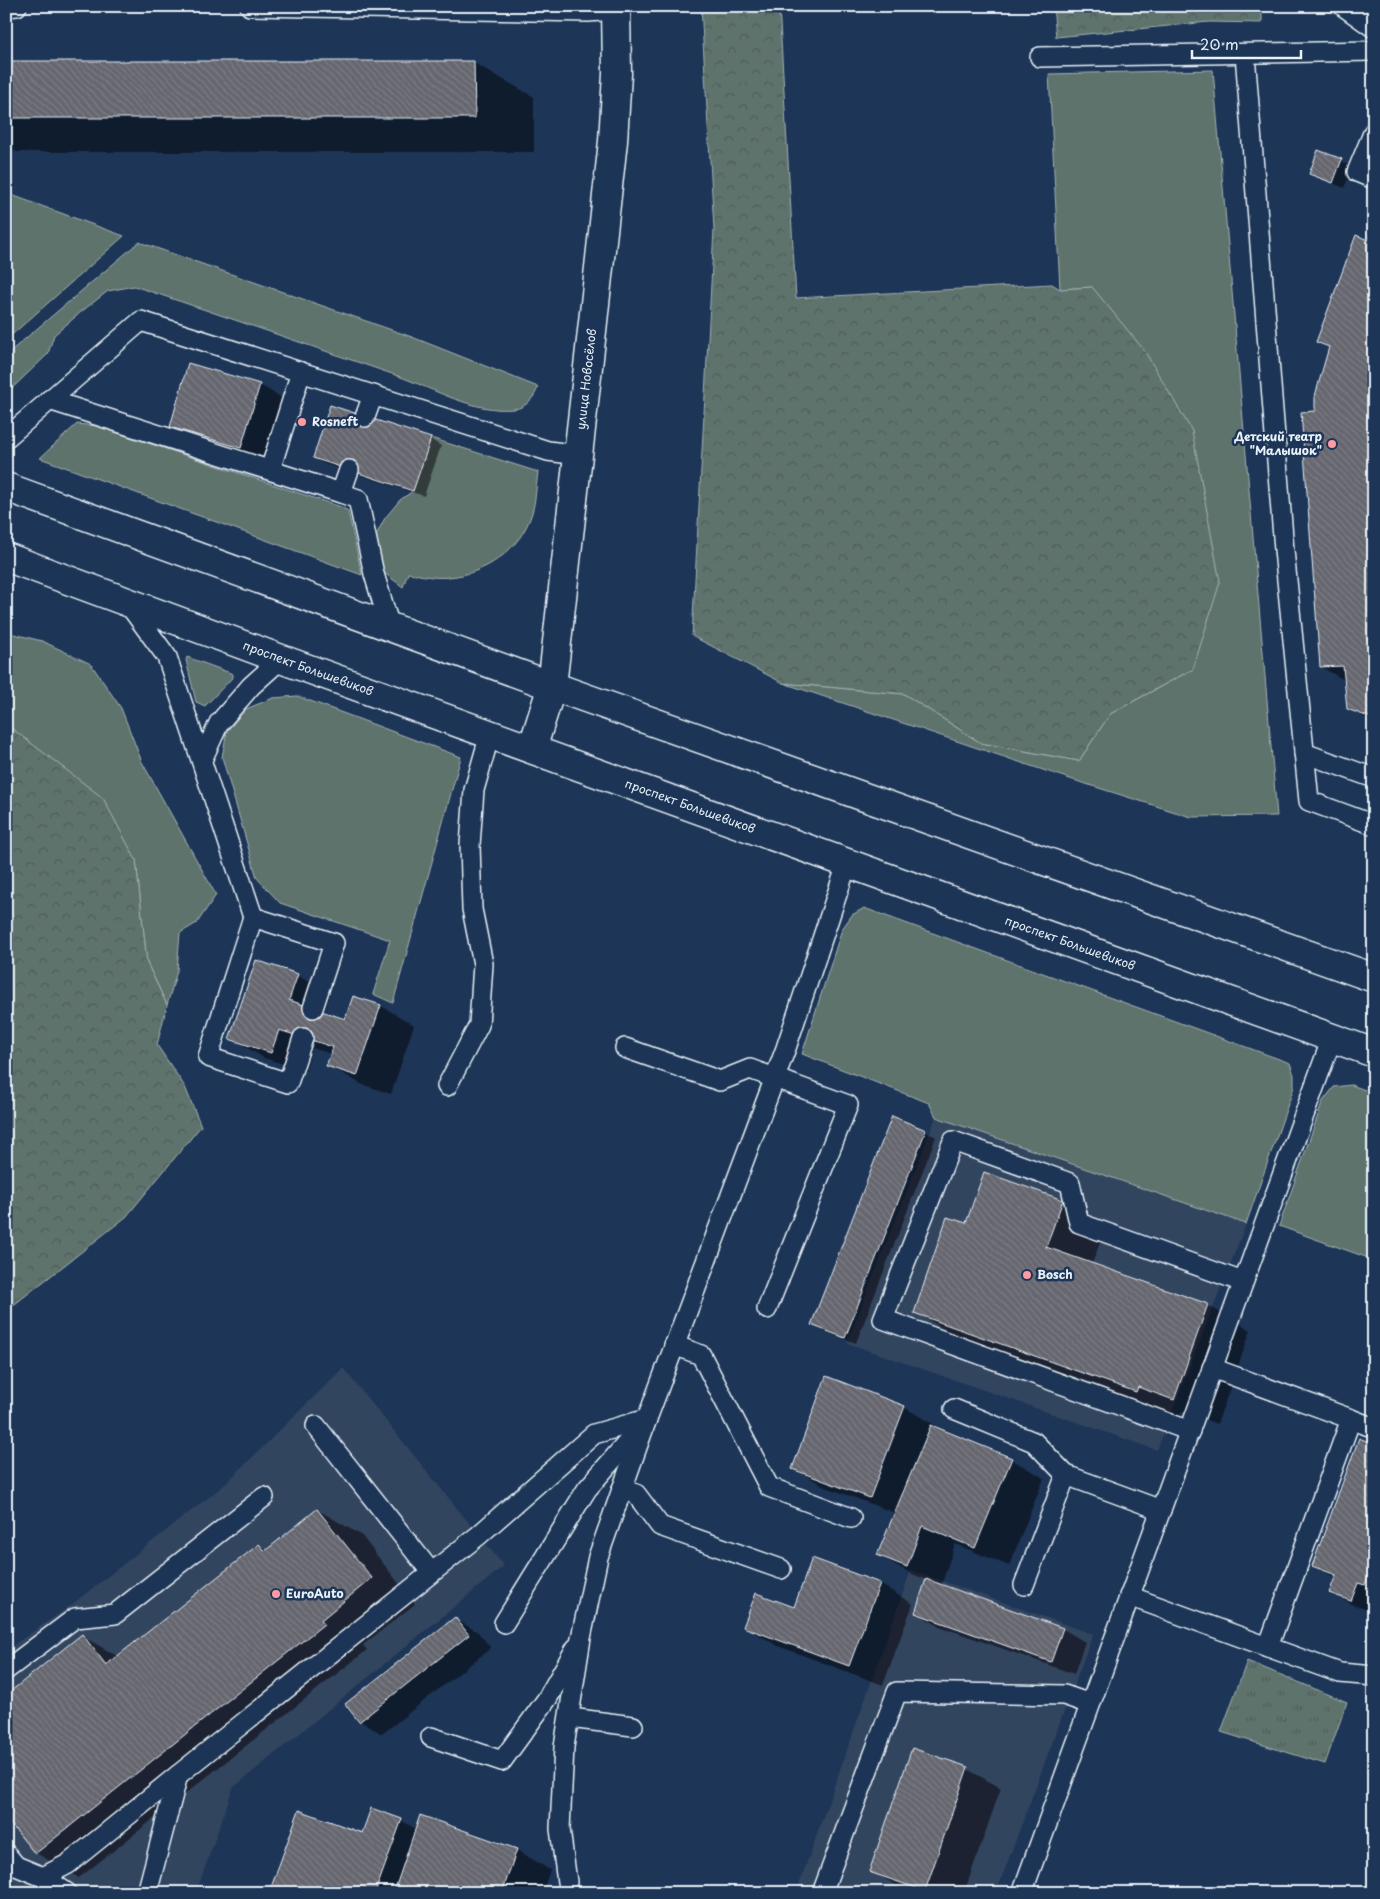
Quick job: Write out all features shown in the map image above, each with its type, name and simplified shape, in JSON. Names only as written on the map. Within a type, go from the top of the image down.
[{"type":"main road","name":"улица Новосёлов","points":[[532,749],[552,686],[613,141],[617,74],[616,8]]},
{"type":"main road","points":[[6,487],[552,686],[1374,978]]},
{"type":"main road","name":"проспект Большевиков","points":[[6,558],[847,864],[1374,1053]]},
{"type":"lane","points":[[6,7],[17,6]]},
{"type":"lane","points":[[250,6],[588,12],[616,8]]},
{"type":"lane","points":[[1343,6],[1374,28]]},
{"type":"lane","points":[[1040,57],[1374,51]]},
{"type":"lane","points":[[1245,54],[1284,550],[1309,801],[1374,825]]},
{"type":"lane","points":[[1374,130],[1357,172],[1374,178]]},
{"type":"lane","points":[[6,438],[141,321],[548,451],[578,455]]},
{"type":"lane","points":[[270,470],[301,372]]},
{"type":"lane","points":[[366,417],[373,394]]},
{"type":"lane","points":[[49,400],[358,499],[374,574],[390,627]]},
{"type":"lane","points":[[341,493],[349,470]]},
{"type":"lane","points":[[126,601],[167,657],[253,917],[208,1057],[288,1083],[303,1038]]},
{"type":"lane","points":[[202,760],[219,722],[251,686],[281,659]]},
{"type":"lane","points":[[446,1086],[479,1025],[483,964],[472,909],[470,845],[474,790],[490,734]]},
{"type":"lane","points":[[1304,753],[1374,778]]},
{"type":"lane","points":[[567,1882],[560,1828],[564,1747],[581,1638],[598,1557],[674,1345],[775,1077],[847,864]]},
{"type":"lane","points":[[253,917],[334,944],[313,1008]]},
{"type":"lane","points":[[1022,1893],[1332,1038]]},
{"type":"lane","points":[[625,1048],[720,1081],[750,1069],[848,1105],[767,1309]]},
{"type":"lane","points":[[1190,1431],[883,1319],[953,1141],[1070,1182],[1079,1223],[1243,1282]]},
{"type":"lane","points":[[674,1345],[701,1355],[769,1487],[851,1518]]},
{"type":"lane","points":[[1212,1368],[1374,1428]]},
{"type":"lane","points":[[954,1409],[1034,1442],[1066,1476],[1161,1510]]},
{"type":"lane","points":[[43,1877],[68,1864],[479,1535],[594,1434],[647,1419]]},
{"type":"lane","points":[[504,1623],[587,1489],[647,1419]]},
{"type":"lane","points":[[1268,1647],[1351,1419]]},
{"type":"lane","points":[[316,1426],[431,1572]]},
{"type":"lane","points":[[1024,1585],[1066,1476]]},
{"type":"lane","points":[[622,1489],[636,1494],[660,1526],[781,1569]]},
{"type":"lane","points":[[6,1670],[75,1618],[114,1614],[264,1497]]},
{"type":"lane","points":[[1129,1596],[1340,1673],[1374,1676]]},
{"type":"lane","points":[[430,1737],[502,1761],[547,1698],[581,1638]]},
{"type":"lane","points":[[822,1893],[896,1692],[1064,1695],[1090,1704]]},
{"type":"lane","points":[[570,1718],[633,1726]]},
{"type":"lane","points":[[147,1893],[178,1775]]},
{"type":"lane","points":[[6,1854],[16,1866],[43,1877],[67,1893]]},
{"type":"shaded area","points":[[936,1117],[1246,1224],[1157,1450],[847,1343]]},
{"type":"shaded area","points":[[343,1368],[504,1566],[233,1788],[196,1893],[6,1893],[6,1650],[70,1606],[224,1485]]},
{"type":"shaded area","points":[[911,1570],[1093,1634],[996,1893],[796,1893]]},
{"type":"green space","points":[[701,6],[779,6],[796,298],[1052,284],[1060,289],[1092,287],[1144,350],[1192,431],[1220,582],[1193,669],[1110,714],[1079,761],[981,743],[904,694],[783,683],[692,636],[714,229]]},
{"type":"green space","points":[[1053,6],[1262,6],[1262,23],[1209,22],[1056,37]]},
{"type":"green space","points":[[1213,70],[1277,816],[1191,817],[1067,778],[783,683],[904,694],[981,743],[1079,761],[1110,714],[1193,669],[1092,287],[1060,289],[1049,74]]},
{"type":"green space","points":[[6,193],[124,236],[6,340]]},
{"type":"green space","points":[[139,242],[412,337],[538,387],[535,395],[529,401],[522,407],[514,409],[499,409],[469,404],[398,376],[134,286],[108,291],[81,312],[54,335],[48,354],[6,394],[6,355]]},
{"type":"green space","points":[[77,424],[97,426],[341,507],[348,511],[362,575],[40,458]]},
{"type":"green space","points":[[431,438],[538,472],[534,503],[527,526],[520,538],[511,548],[489,565],[463,575],[449,577],[408,573],[403,587],[383,572],[377,555],[376,535],[385,518],[400,500],[413,491]]},
{"type":"green space","points":[[6,632],[42,641],[91,664],[121,708],[142,762],[216,895],[197,923],[180,933],[177,971],[167,1005],[147,963],[136,860],[6,724]]},
{"type":"green space","points":[[187,657],[233,674],[233,677],[205,706],[196,702],[186,660]]},
{"type":"green space","points":[[297,696],[461,757],[393,1003],[373,994],[390,940],[280,903],[257,878],[222,757],[227,731],[246,709],[273,698]]},
{"type":"green space","points":[[6,724],[103,798],[136,860],[147,963],[167,1005],[157,1045],[185,1087],[201,1126],[126,1217],[6,1311]]},
{"type":"green space","points":[[864,908],[1290,1063],[1294,1075],[1294,1087],[1246,1224],[936,1117],[929,1103],[802,1054],[842,929],[852,915]]},
{"type":"green space","points":[[1351,1085],[1374,1093],[1374,1260],[1279,1226],[1323,1101],[1334,1087]]},
{"type":"green space","points":[[1247,1661],[1347,1702],[1325,1764],[1221,1732]]},
{"type":"building","points":[[6,61],[474,61],[475,118],[6,118]]},
{"type":"building","points":[[1318,150],[1342,159],[1333,183],[1309,174]]},
{"type":"building","points":[[1374,224],[1374,719],[1347,709],[1343,666],[1320,667],[1301,412],[1315,411],[1315,396],[1329,347],[1316,342],[1356,235],[1368,240]]},
{"type":"building","points":[[188,363],[260,384],[241,448],[170,427]]},
{"type":"building","points":[[330,405],[431,438],[413,491],[313,458]]},
{"type":"building","points":[[256,960],[298,974],[289,1000],[345,1019],[353,996],[381,1005],[357,1076],[326,1066],[333,1047],[279,1030],[271,1053],[229,1039]]},
{"type":"building","points":[[892,1116],[926,1130],[845,1338],[811,1325]]},
{"type":"building","name":"Bosch","points":[[984,1172],[1063,1200],[1046,1247],[1208,1304],[1174,1400],[1138,1387],[1136,1392],[914,1313],[947,1217],[966,1223]]},
{"type":"building","points":[[826,1376],[905,1406],[870,1498],[792,1469]]},
{"type":"building","points":[[931,1425],[1012,1458],[975,1548],[922,1526],[907,1567],[877,1555]]},
{"type":"building","points":[[1359,1438],[1374,1444],[1374,1569],[1371,1569],[1365,1585],[1358,1583],[1351,1601],[1329,1593],[1336,1575],[1312,1566]]},
{"type":"building","points":[[317,1509],[372,1578],[321,1620],[324,1624],[35,1854],[6,1818],[6,1695],[82,1634],[106,1665],[259,1544],[265,1551]]},
{"type":"building","points":[[812,1558],[880,1583],[849,1666],[743,1627],[756,1593],[794,1607]]},
{"type":"building","points":[[926,1579],[1063,1628],[1051,1662],[915,1613]]},
{"type":"building","points":[[455,1617],[469,1635],[359,1722],[345,1704]]},
{"type":"building","points":[[912,1748],[968,1767],[925,1891],[869,1872]]},
{"type":"building","points":[[371,1808],[402,1819],[375,1893],[269,1893],[299,1810],[362,1833]]},
{"type":"building","points":[[420,1815],[517,1849],[502,1893],[406,1893],[395,1889]]},
{"type":"place","name":"Rosneft","points":[[302,422]]},
{"type":"place","name":"Детский театр \"Малышок\"","points":[[1332,444]]},
{"type":"place","name":"Bosch","points":[[1027,1275]]},
{"type":"place","name":"EuroAuto","points":[[276,1594]]}]
